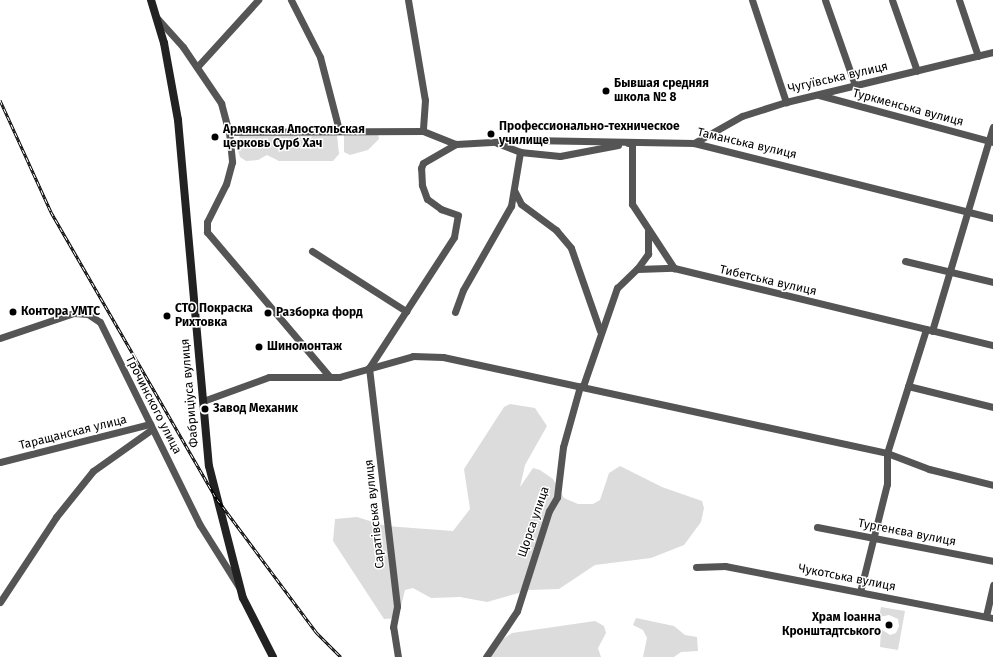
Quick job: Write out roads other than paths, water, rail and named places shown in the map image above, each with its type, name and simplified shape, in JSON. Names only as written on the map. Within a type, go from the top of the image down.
[{"type":"main road","name":"Фабриціуса вулиця","points":[[151,0],[157,18],[178,120],[209,466],[241,588],[273,657]]},
{"type":"street","points":[[197,67],[258,0]]},
{"type":"street","points":[[291,0],[320,57],[339,130]]},
{"type":"street","points":[[408,0],[425,100],[423,131]]},
{"type":"street","points":[[752,0],[786,102]]},
{"type":"street","points":[[825,0],[855,85]]},
{"type":"street","points":[[892,0],[917,71]]},
{"type":"street","points":[[958,0],[978,56]]},
{"type":"street","points":[[157,18],[197,67],[221,103],[229,132],[232,162],[226,184],[207,222],[207,232],[329,376]]},
{"type":"street","name":"Чугуївська вулиця","points":[[694,143],[742,116],[786,102],[993,52]]},
{"type":"street","name":"Туркменська вулиця","points":[[817,94],[991,142]]},
{"type":"street","points":[[860,592],[875,537],[887,484],[887,453],[908,386],[951,272],[991,142],[993,127]]},
{"type":"street","name":"Таманська вулиця","points":[[229,132],[339,130],[423,131],[456,144],[496,142],[694,143],[993,218]]},
{"type":"street","points":[[496,142],[520,152],[560,156],[632,143],[632,204],[648,231],[674,268]]},
{"type":"street","points":[[369,368],[454,237],[458,224],[458,215],[441,209],[427,198],[422,185],[421,168],[423,163],[456,144]]},
{"type":"street","points":[[455,312],[463,290],[511,206],[520,152]]},
{"type":"street","points":[[514,190],[521,204],[556,230],[571,248],[600,331]]},
{"type":"street","name":"Щорса улица","points":[[486,657],[517,611],[549,511],[557,497],[563,447],[600,331],[617,288],[637,269],[648,254],[648,231]]},
{"type":"street","points":[[312,251],[406,312]]},
{"type":"street","points":[[905,261],[993,282]]},
{"type":"street","name":"Тибетська вулиця","points":[[637,269],[674,268],[993,345]]},
{"type":"street","name":"Трочинского улица","points":[[0,338],[74,313],[88,314],[100,322],[200,525],[241,588]]},
{"type":"street","points":[[203,401],[269,377],[329,376],[369,368],[413,356],[443,357],[887,453],[929,469],[993,485]]},
{"type":"street","name":"Саратівська вулиця","points":[[369,368],[397,606],[393,627],[398,657]]},
{"type":"street","points":[[908,386],[993,406]]},
{"type":"street","points":[[0,602],[56,517],[93,471],[152,426]]},
{"type":"street","name":"Таращанская улица","points":[[0,462],[152,426]]},
{"type":"street","name":"Тургенєва вулиця","points":[[817,527],[993,561]]},
{"type":"street","name":"Чукотська вулиця","points":[[696,567],[725,566],[989,617]]},
{"type":"street","points":[[989,617],[993,585]]},
{"type":"railway","points":[[0,100],[51,212],[217,499],[316,632],[341,657]]},
{"type":"place","name":"Бывшая средняя школа № 8","points":[[606,91]]},
{"type":"place","name":"Профессионально-техническое училище","points":[[491,134]]},
{"type":"place","name":"Армянская Апостольская церковь Сурб Хач","points":[[215,137]]},
{"type":"place","name":"Контора УМТС","points":[[13,312]]},
{"type":"place","name":"Разборка форд","points":[[268,313]]},
{"type":"place","name":"СТО Покраска Рихтовка","points":[[167,316]]},
{"type":"place","name":"Шиномонтаж","points":[[259,347]]},
{"type":"place","name":"Завод Механик","points":[[205,409]]},
{"type":"place","name":"Храм Іоанна Кронштадтського","points":[[889,625]]}]
